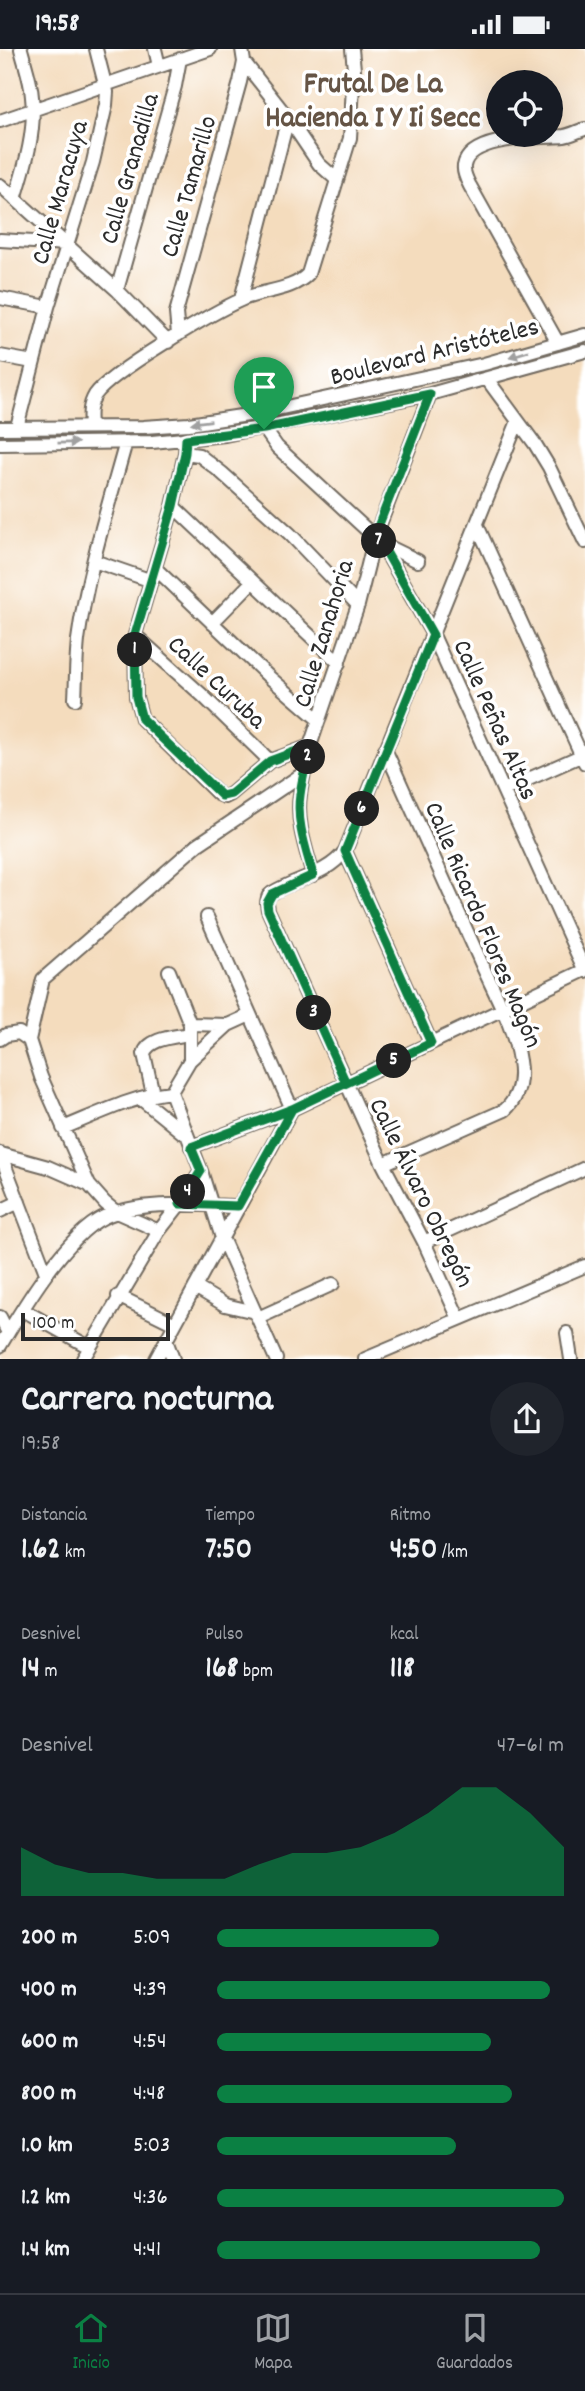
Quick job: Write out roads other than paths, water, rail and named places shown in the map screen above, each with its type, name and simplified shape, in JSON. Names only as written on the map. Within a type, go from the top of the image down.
[{"type":"street","points":[[15,199],[26,163],[33,109],[21,49]]},
{"type":"street","name":"Calle Maracuya","points":[[17,427],[48,307],[93,162],[106,105],[105,84],[96,49]]},
{"type":"street","points":[[155,49],[159,67]]},
{"type":"street","points":[[0,121],[210,49]]},
{"type":"street","points":[[90,426],[89,408],[96,394],[118,374],[241,299],[296,283],[308,274],[348,145],[353,116],[352,49]]},
{"type":"street","points":[[243,55],[318,164],[337,180]]},
{"type":"street","name":"Calle Tamarillo","points":[[173,339],[176,313],[243,55]]},
{"type":"street","name":"Calle Granadilla","points":[[117,290],[180,59]]},
{"type":"street","points":[[241,299],[288,118]]},
{"type":"street","points":[[558,342],[470,187],[464,173],[464,165],[471,154],[491,144],[527,137],[564,135],[585,129]]},
{"type":"street","points":[[0,185],[173,339]]},
{"type":"street","points":[[0,240],[67,244]]},
{"type":"street","points":[[0,298],[48,307]]},
{"type":"street","name":"Boulevard Aristóteles","points":[[0,428],[166,425],[254,415],[484,364],[585,335]]},
{"type":"street","name":"Boulevard Aristóteles","points":[[0,444],[186,439],[264,429],[430,394],[585,351]]},
{"type":"street","points":[[0,356],[33,362]]},
{"type":"street","points":[[487,379],[549,467],[585,542]]},
{"type":"street","name":"Calle Zanahoria","points":[[135,635],[136,697],[142,719],[218,794],[225,797],[231,794],[270,761],[310,746],[340,663],[378,540],[430,394]]},
{"type":"street","name":"Calle Peñas Altas","points":[[254,415],[277,447],[378,540],[433,635],[585,970]]},
{"type":"street","points":[[310,746],[299,813],[302,838],[313,875],[334,862],[345,851],[519,421]]},
{"type":"street","points":[[135,635],[173,506],[186,439]]},
{"type":"street","points":[[75,699],[78,643],[94,561],[126,442]]},
{"type":"street","points":[[185,453],[199,455],[222,473],[290,534],[358,605]]},
{"type":"street","points":[[173,506],[340,663]]},
{"type":"street","points":[[477,525],[584,758],[504,790]]},
{"type":"street","points":[[378,540],[418,561]]},
{"type":"street","points":[[94,561],[154,575],[319,719]]},
{"type":"street","points":[[212,623],[253,582]]},
{"type":"street","name":"Calle Curuba","points":[[135,635],[270,761]]},
{"type":"street","name":"Calle Ricardo Flores Magón","points":[[383,1164],[505,1109],[513,1103],[518,1093],[521,1076],[519,1059],[502,1010],[385,749]]},
{"type":"street","points":[[159,1231],[116,1212],[89,1185],[41,1077],[29,1040],[43,979],[197,845],[304,773]]},
{"type":"street","points":[[345,851],[431,1043]]},
{"type":"street","name":"Calle Álvaro Obregón","points":[[313,875],[272,894],[267,903],[268,910],[383,1164],[425,1242],[458,1319]]},
{"type":"street","points":[[207,917],[292,1109]]},
{"type":"street","points":[[191,1147],[292,1109],[585,970]]},
{"type":"street","points":[[169,971],[189,1029],[190,1060]]},
{"type":"street","points":[[153,1094],[144,1054],[146,1047],[189,1029],[228,1024],[250,1015]]},
{"type":"street","points":[[171,1092],[190,1060],[228,1024]]},
{"type":"street","points":[[0,1039],[19,1033],[29,1040]]},
{"type":"street","points":[[63,1128],[140,1098],[171,1092]]},
{"type":"street","points":[[171,1092],[201,1171],[222,1238],[276,1359]]},
{"type":"street","points":[[140,1098],[186,1134]]},
{"type":"street","points":[[156,1359],[292,1109]]},
{"type":"street","points":[[0,1154],[48,1167],[89,1185]]},
{"type":"street","points":[[0,1154],[47,1273]]},
{"type":"street","points":[[425,1242],[585,1168]]},
{"type":"street","points":[[23,1310],[86,1353],[159,1231],[201,1171]]},
{"type":"street","points":[[0,1211],[19,1202]]},
{"type":"street","points":[[0,1346],[47,1273],[92,1223],[116,1212],[180,1204],[238,1206]]},
{"type":"street","points":[[365,1359],[585,1266]]},
{"type":"street","points":[[195,1287],[225,1305],[256,1315],[333,1285]]},
{"type":"street","points":[[118,1296],[175,1324]]},
{"type":"street","points":[[0,1317],[8,1333]]},
{"type":"street","points":[[566,1333],[571,1359]]},
{"type":"street","points":[[166,1340],[173,1359]]},
{"type":"district","name":"Frutal De La Hacienda I Y Ii Secc","points":[[373,100]]}]
